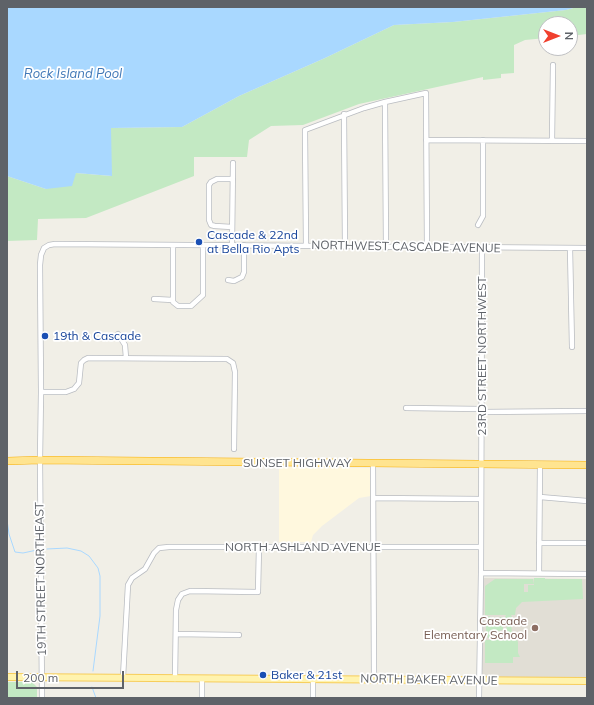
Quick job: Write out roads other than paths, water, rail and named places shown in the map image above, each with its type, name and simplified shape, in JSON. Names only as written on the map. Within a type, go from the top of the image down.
[{"type":"highway","name":"SUNSET HIGHWAY","points":[[7,461],[40,460],[587,465]]},
{"type":"main road","name":"NORTH BAKER AVENUE","points":[[7,677],[587,681]]},
{"type":"street","points":[[552,141],[553,65]]},
{"type":"street","points":[[306,246],[305,130],[344,114],[385,102],[426,94],[427,248]]},
{"type":"street","points":[[385,102],[386,248]]},
{"type":"street","points":[[344,114],[345,247]]},
{"type":"street","points":[[426,140],[587,141]]},
{"type":"street","points":[[478,225],[483,216],[483,140]]},
{"type":"street","points":[[232,245],[233,163]]},
{"type":"street","points":[[232,227],[211,225],[209,220],[209,185],[217,179],[233,179]]},
{"type":"street","name":"NORTHWEST CASCADE AVENUE","points":[[44,248],[55,244],[244,245],[386,248],[587,248]]},
{"type":"street","points":[[173,245],[173,302],[178,306],[191,306],[203,295],[203,245]]},
{"type":"street","points":[[228,280],[234,281],[242,277],[244,272],[244,245]]},
{"type":"street","name":"19TH STREET NORTHEAST","points":[[42,698],[40,265],[41,255],[44,248]]},
{"type":"street","name":"23RD STREET NORTHWEST","points":[[479,698],[482,248]]},
{"type":"street","points":[[570,248],[572,347]]},
{"type":"street","points":[[154,299],[173,300]]},
{"type":"street","points":[[118,334],[125,345],[126,358]]},
{"type":"street","points":[[41,392],[66,392],[74,390],[79,383],[82,363],[86,359],[219,359],[231,361],[235,368],[234,449]]},
{"type":"street","points":[[406,408],[481,411],[587,411]]},
{"type":"street","points":[[374,463],[374,679]]},
{"type":"street","points":[[539,573],[540,465]]},
{"type":"street","points":[[540,497],[587,501]]},
{"type":"street","points":[[374,498],[481,499]]},
{"type":"street","points":[[539,543],[587,543]]},
{"type":"street","name":"NORTH ASHLAND AVENUE","points":[[123,677],[127,590],[130,581],[144,569],[154,551],[163,547],[480,547]]},
{"type":"street","points":[[175,679],[176,610],[178,600],[182,594],[190,591],[258,592],[259,547]]},
{"type":"street","points":[[481,573],[587,574]]},
{"type":"street","points":[[176,634],[240,635]]},
{"type":"street","points":[[202,679],[202,698]]},
{"type":"street","points":[[313,679],[313,698]]},
{"type":"water","name":"Rock Island Pool","points":[[7,7],[577,7],[566,10],[453,22],[394,25],[325,58],[239,96],[182,127],[111,128],[112,176],[76,173],[72,186],[46,189],[7,176]]},
{"type":"waterway","points":[[7,520],[9,534],[15,552],[23,553],[37,550]]},
{"type":"waterway","points":[[47,549],[67,548],[81,551],[89,556],[98,568],[100,576],[100,616],[93,671]]},
{"type":"waterway","points":[[92,687],[96,698]]},
{"type":"place","name":"Cascade & 22nd at Bella Rio Apts","points":[[199,242]]},
{"type":"place","name":"19th & Cascade","points":[[45,336]]},
{"type":"place","name":"Cascade Elementary School","points":[[535,628]]},
{"type":"place","name":"Baker & 21st","points":[[263,675]]}]
